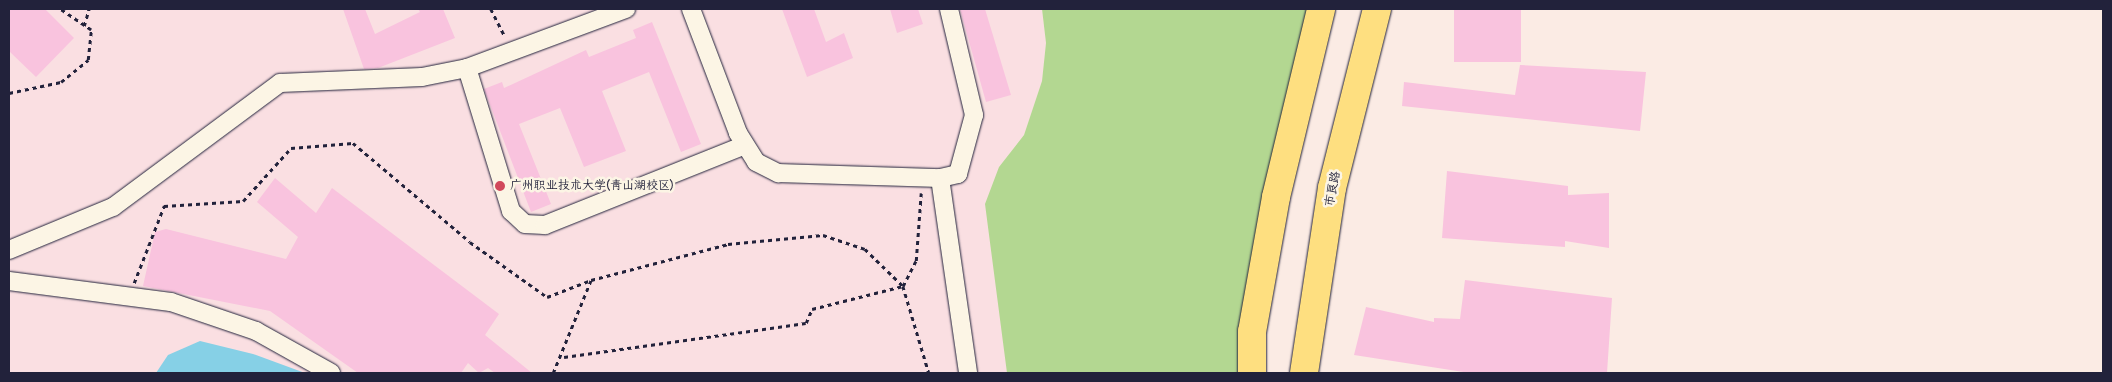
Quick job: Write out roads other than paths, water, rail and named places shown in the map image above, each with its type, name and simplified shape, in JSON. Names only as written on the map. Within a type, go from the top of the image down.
[{"type":"highway","points":[[1252,373],[1252,332],[1276,198],[1320,9]]},
{"type":"highway","name":"市良路","points":[[1304,373],[1332,188],[1377,9]]},
{"type":"street","points":[[9,250],[113,207],[280,83],[422,77],[467,68],[626,9]]},
{"type":"street","points":[[691,9],[745,145],[756,162],[778,173],[918,178],[940,178],[958,174],[974,115],[949,9]]},
{"type":"street","points":[[467,68],[511,211],[525,224],[545,225],[745,145]]},
{"type":"street","points":[[940,178],[968,373]]},
{"type":"street","points":[[9,281],[129,295],[171,302],[256,331],[331,373]]},
{"type":"water","points":[[200,341],[253,354],[305,373],[156,373],[168,355]]},
{"type":"place","name":"广州职业技术大学(青山湖校区)","points":[[500,186]]}]
